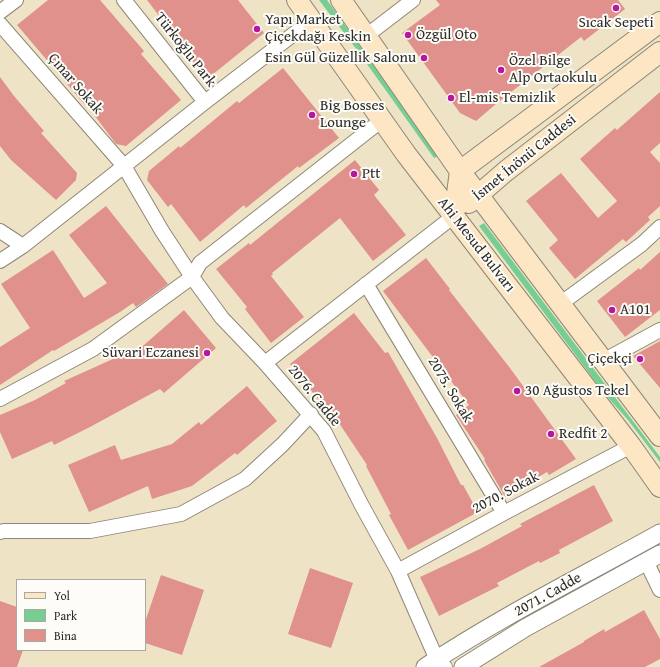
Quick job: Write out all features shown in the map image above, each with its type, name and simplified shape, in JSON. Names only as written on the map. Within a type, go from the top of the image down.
[{"type":"main road","name":"Ahi Mesud Bulvarı","points":[[298,0],[382,120],[660,486]]},
{"type":"main road","name":"Ahi Mesud Bulvarı","points":[[341,0],[460,171],[660,435]]},
{"type":"main road","name":"İsmet İnönü Caddesi","points":[[454,216],[460,171],[660,22]]},
{"type":"main road","name":"İsmet İnönü Caddesi","points":[[454,216],[506,171],[660,52]]},
{"type":"street","points":[[0,12],[16,0]]},
{"type":"street","name":"Türkoğlu Park","points":[[124,0],[204,102]]},
{"type":"street","points":[[366,36],[413,0]]},
{"type":"street","points":[[0,261],[23,246],[204,102],[312,20]]},
{"type":"street","name":"Çınar Sokak","points":[[0,24],[124,166]]},
{"type":"street","points":[[0,399],[93,349],[192,277],[200,262],[382,120]]},
{"type":"street","name":"2076. Cadde","points":[[124,166],[162,231],[192,277],[222,318],[265,363],[311,414],[324,431],[361,504],[398,571],[436,664]]},
{"type":"street","points":[[265,363],[454,216]]},
{"type":"street","points":[[560,304],[642,244],[660,227]]},
{"type":"street","points":[[0,231],[23,246]]},
{"type":"street","name":"2075. Sokak","points":[[366,284],[504,513]]},
{"type":"street","points":[[604,361],[660,330]]},
{"type":"street","points":[[0,532],[90,530],[181,514],[245,479],[283,444],[311,414]]},
{"type":"street","name":"2070. Sokak","points":[[398,571],[631,446]]},
{"type":"street","name":"2071. Cadde","points":[[436,664],[536,601],[660,533]]},
{"type":"street","points":[[653,558],[660,590]]},
{"type":"street","name":"2071. Cadde","points":[[463,667],[525,628],[653,558]]},
{"type":"green space","points":[[319,0],[327,0],[438,156],[434,158],[357,50]]},
{"type":"green space","points":[[484,223],[660,457],[660,462],[628,420],[604,393],[479,226]]},
{"type":"building","points":[[48,0],[100,0],[144,51],[141,54],[181,100],[126,146],[116,144],[86,104],[85,105],[17,25]]},
{"type":"building","points":[[147,0],[238,0],[264,33],[207,79],[164,26],[166,25]]},
{"type":"building","points":[[436,0],[618,0],[625,9],[584,41],[581,37],[476,121],[460,113],[402,33],[440,5]]},
{"type":"building","points":[[283,68],[339,138],[299,168],[298,166],[246,208],[244,205],[200,242],[171,204],[168,207],[147,180],[149,171],[179,146],[180,148],[237,101],[239,103]]},
{"type":"building","points":[[0,77],[44,131],[41,133],[77,173],[76,180],[56,200],[11,160],[0,146]]},
{"type":"building","points":[[660,92],[660,143],[650,152],[660,163],[660,206],[648,217],[650,220],[626,242],[623,239],[575,279],[549,248],[558,240],[526,201],[561,173],[598,218],[617,201],[580,159],[615,128],[617,130]]},
{"type":"building","points":[[355,160],[379,190],[374,195],[406,235],[373,261],[340,218],[272,273],[273,274],[271,276],[304,317],[271,343],[245,309],[247,307],[216,269],[249,243],[250,245]]},
{"type":"building","points":[[106,206],[168,284],[136,307],[133,303],[54,351],[53,350],[0,385],[0,347],[30,328],[1,284],[53,250],[84,298],[107,283],[69,235]]},
{"type":"building","points":[[660,252],[660,310],[625,337],[597,301],[639,268],[640,270]]},
{"type":"building","points":[[426,258],[510,368],[576,459],[549,475],[547,472],[505,497],[484,460],[485,459],[456,415],[469,405],[383,291]]},
{"type":"building","points":[[184,310],[216,348],[164,393],[160,389],[54,445],[52,441],[12,459],[0,432],[0,415],[35,400],[66,383],[64,381],[124,354],[128,359]]},
{"type":"building","points":[[354,313],[385,353],[388,352],[437,438],[461,485],[463,485],[478,512],[408,550],[389,515],[391,514],[366,466],[367,465],[339,423],[338,424],[290,364]]},
{"type":"building","points":[[660,341],[660,388],[633,356]]},
{"type":"building","points":[[247,386],[277,421],[237,455],[235,453],[192,486],[152,499],[148,486],[89,512],[68,465],[115,445],[121,460],[172,444],[199,422],[201,425]]},
{"type":"building","points":[[594,485],[613,521],[559,550],[560,553],[540,563],[539,561],[497,583],[499,586],[439,616],[420,577],[480,549],[522,526],[520,524]]},
{"type":"building","points":[[310,568],[353,583],[331,648],[288,634]]},
{"type":"building","points":[[161,575],[204,590],[182,655],[146,643],[146,619]]},
{"type":"building","points":[[0,601],[16,607],[16,651],[23,651],[17,667],[0,667]]},
{"type":"building","points":[[644,610],[660,639],[660,659],[645,667],[539,667],[604,629],[605,632]]},
{"type":"place","name":"Sıcak Sepeti","points":[[616,8]]},
{"type":"place","name":"Yapı Market Çiçekdağı Keskin","points":[[257,29]]},
{"type":"place","name":"Özgül Oto","points":[[408,35]]},
{"type":"place","name":"Esin Gül Güzellik Salonu","points":[[424,58]]},
{"type":"place","name":"Özel Bilge Alp Ortaokulu","points":[[501,70]]},
{"type":"place","name":"El-mis Temizlik","points":[[451,98]]},
{"type":"place","name":"Big Bosses Lounge","points":[[312,115]]},
{"type":"place","name":"Ptt","points":[[354,174]]},
{"type":"place","name":"A101","points":[[612,310]]},
{"type":"place","name":"Süvari Eczanesi","points":[[207,353]]},
{"type":"place","name":"Çiçekçi","points":[[640,359]]},
{"type":"place","name":"30 Ağustos Tekel","points":[[517,391]]},
{"type":"place","name":"Redfit 2","points":[[551,434]]}]
